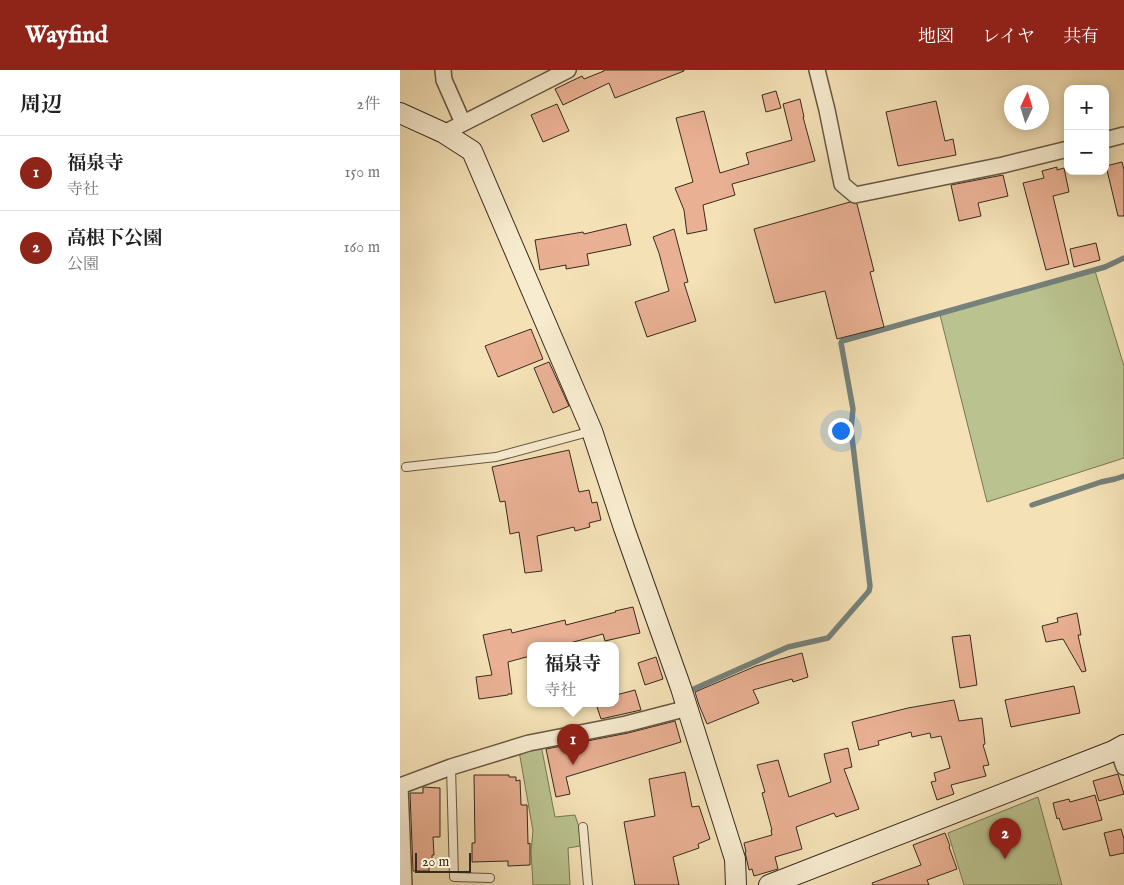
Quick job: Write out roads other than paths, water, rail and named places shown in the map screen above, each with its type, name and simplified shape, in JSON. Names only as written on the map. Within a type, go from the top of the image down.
[{"type":"street","points":[[443,70],[444,80],[463,123]]},
{"type":"street","points":[[444,133],[568,70]]},
{"type":"street","points":[[817,70],[842,184],[855,195],[1003,166],[1064,150]]},
{"type":"street","points":[[400,113],[444,133],[472,151],[592,431],[624,528],[688,708],[735,859],[736,885]]},
{"type":"street","points":[[1109,139],[1124,135]]},
{"type":"street","points":[[404,885],[400,786],[451,767],[529,744],[626,724],[688,708]]},
{"type":"street","points":[[770,885],[1113,751],[1122,754]]},
{"type":"lane","points":[[406,468],[496,457],[592,431]]},
{"type":"lane","points":[[451,767],[454,877],[490,878]]},
{"type":"lane","points":[[583,827],[588,885]]},
{"type":"waterway","points":[[687,692],[788,647],[828,638],[869,591],[870,586],[851,429],[853,409],[842,341],[1105,267],[1124,258]]},
{"type":"waterway","points":[[1032,505],[1124,476]]},
{"type":"place","name":"福泉寺","points":[[573,765]]},
{"type":"place","name":"高根下公園","points":[[1005,859]]}]
